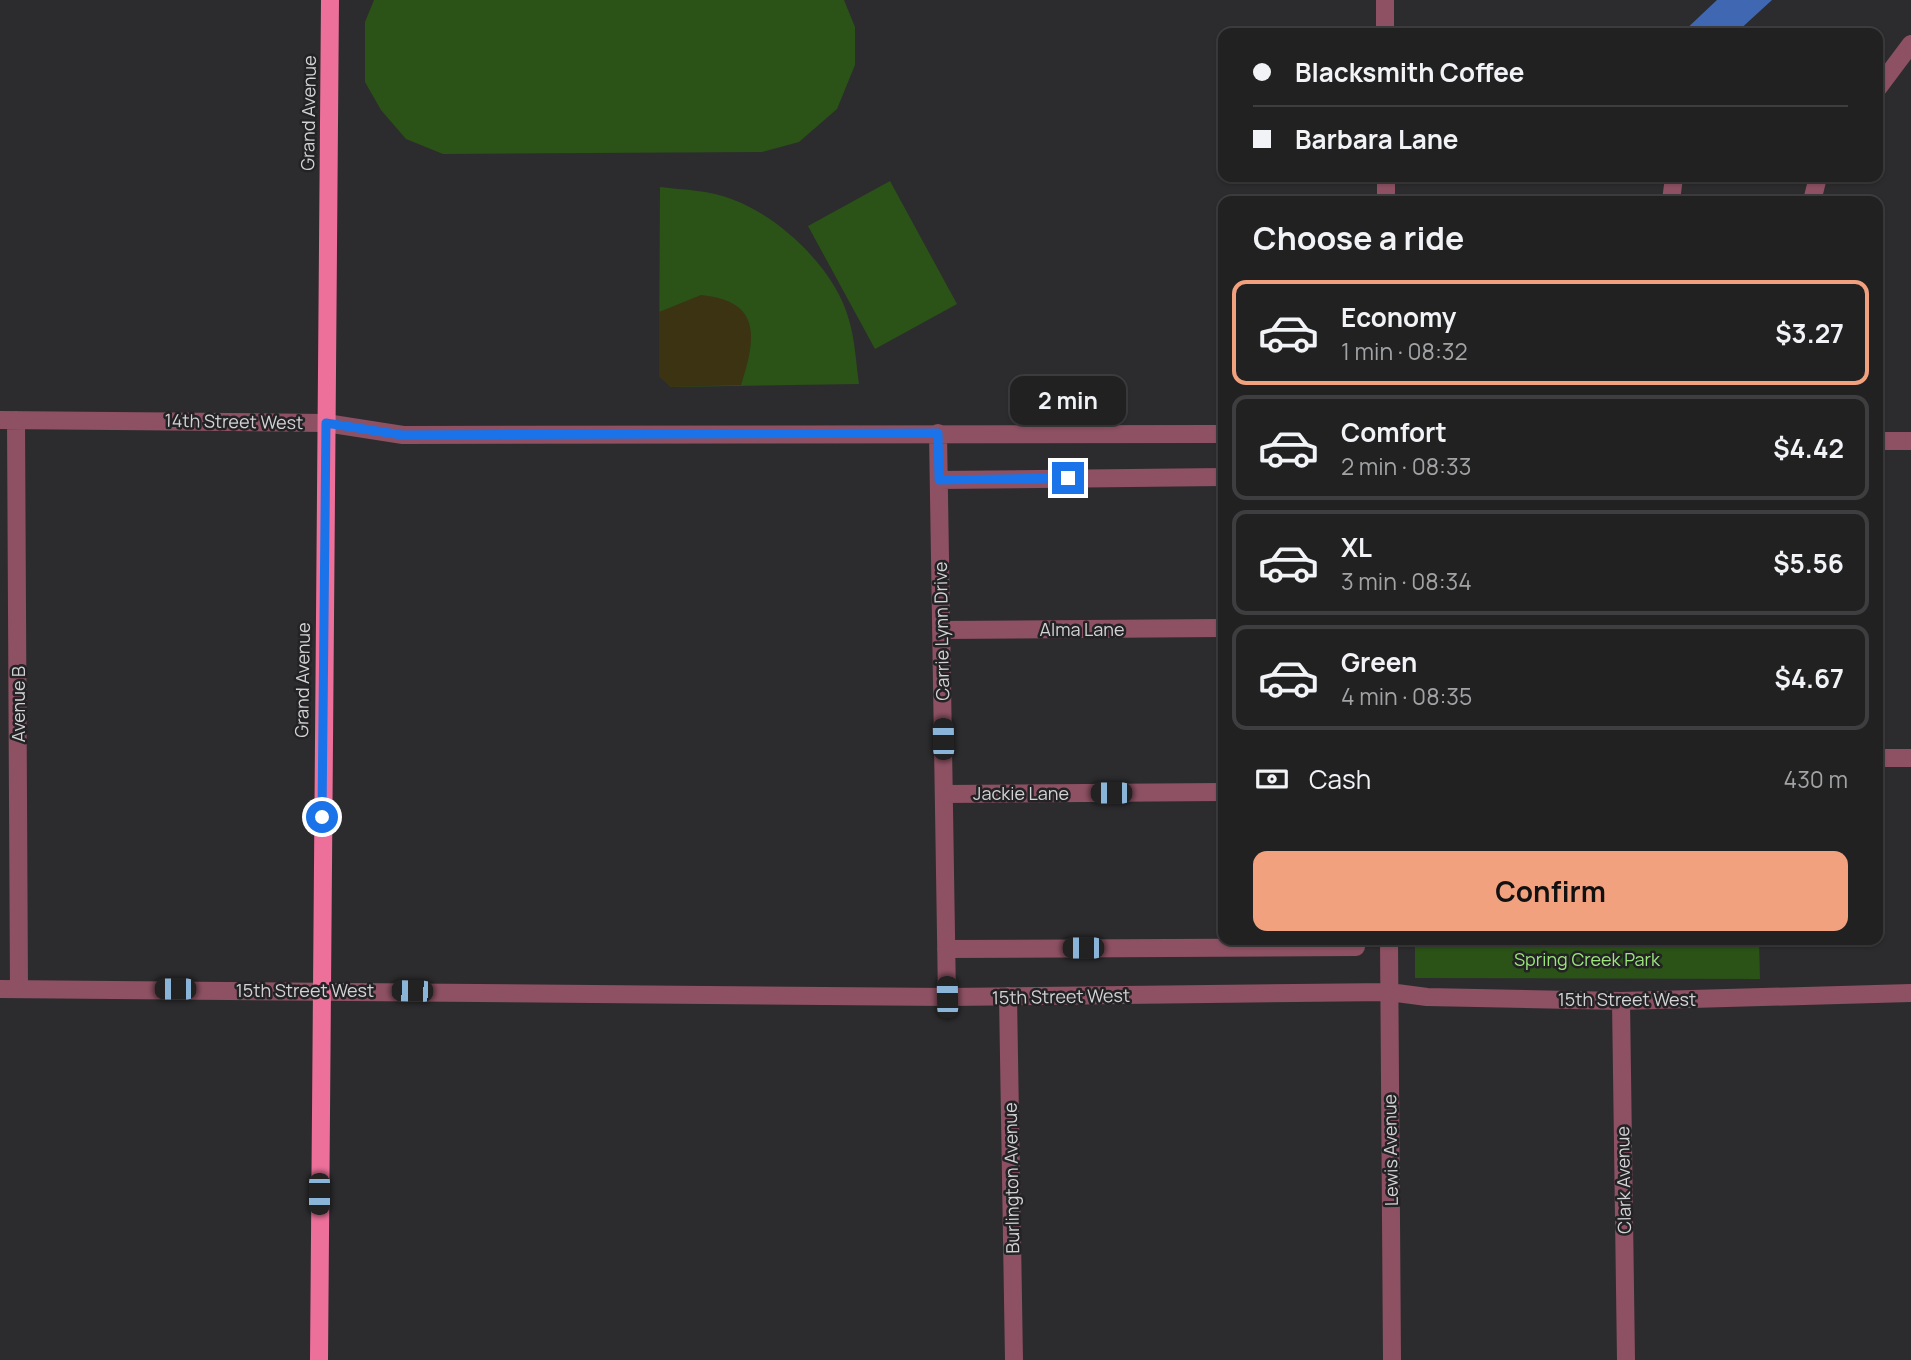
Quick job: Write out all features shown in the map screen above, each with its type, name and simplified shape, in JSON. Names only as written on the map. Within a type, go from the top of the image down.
[{"type":"main road","name":"Grand Avenue","points":[[318,1360],[330,0]]},
{"type":"street","points":[[1385,0],[1385,28]]},
{"type":"street","points":[[1883,81],[1911,44]]},
{"type":"street","name":"14th Street West","points":[[8,420],[326,423],[402,435],[1218,434]]},
{"type":"street","name":"Avenue B","points":[[8,420],[19,989]]},
{"type":"street","name":"Carrie Lynn Drive","points":[[938,433],[947,997]]},
{"type":"street","points":[[1883,440],[1911,441]]},
{"type":"street","points":[[939,480],[1218,477]]},
{"type":"street","name":"Alma Lane","points":[[941,630],[1218,628]]},
{"type":"street","points":[[1883,758],[1911,758]]},
{"type":"street","name":"Jackie Lane","points":[[944,794],[1218,792]]},
{"type":"street","name":"Lewis Avenue","points":[[1388,945],[1392,1360]]},
{"type":"street","points":[[946,949],[1356,947]]},
{"type":"street","name":"15th Street West","points":[[0,989],[947,997],[1389,992],[1427,997],[1621,1001],[1911,993]]},
{"type":"street","name":"Burlington Avenue","points":[[1008,996],[1014,1360]]},
{"type":"street","name":"Clark Avenue","points":[[1621,1001],[1626,1360]]},
{"type":"green space","points":[[374,0],[844,0],[855,27],[855,65],[837,109],[799,142],[762,152],[443,154],[406,139],[381,110],[365,82],[365,22]]},
{"type":"green space","points":[[890,181],[957,304],[875,349],[808,226]]},
{"type":"green space","points":[[660,187],[707,192],[734,200],[770,219],[804,248],[832,283],[842,301],[853,335],[859,384],[671,387],[659,376]]},
{"type":"green space","name":"Spring Creek Park","points":[[1415,945],[1759,945],[1760,979],[1415,978]]},
{"type":"sand","points":[[701,295],[735,305],[750,325],[750,352],[741,385],[671,387],[659,376],[659,312]]},
{"type":"water","points":[[1717,0],[1772,0],[1741,28],[1687,28]]},
{"type":"route","points":[[322,817],[326,423],[402,435],[938,433],[939,480],[1068,478]]}]
